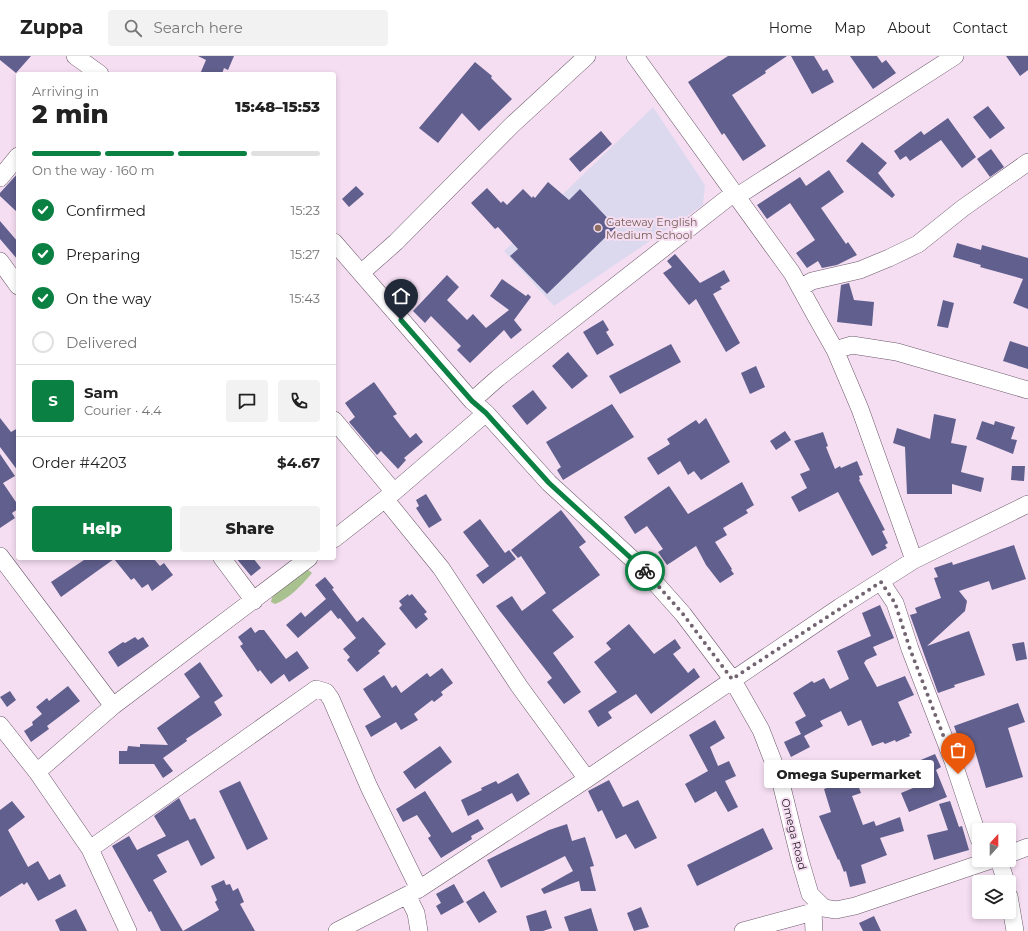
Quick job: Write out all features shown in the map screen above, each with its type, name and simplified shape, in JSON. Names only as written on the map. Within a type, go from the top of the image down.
[{"type":"street","points":[[75,56],[92,72]]},
{"type":"street","points":[[360,273],[396,242],[512,125],[587,56]]},
{"type":"street","points":[[635,56],[792,273],[835,350],[860,409],[914,560]]},
{"type":"street","points":[[472,401],[504,373],[735,195],[955,56]]},
{"type":"street","points":[[0,178],[16,158]]},
{"type":"street","points":[[800,288],[812,281],[860,270],[918,244],[963,208],[1025,167]]},
{"type":"street","name":"Omega Road","points":[[336,244],[472,401],[486,413],[549,483],[642,568],[683,614],[732,679],[761,730],[780,779],[800,860],[810,894],[816,907]]},
{"type":"street","points":[[0,262],[16,283]]},
{"type":"street","points":[[835,350],[852,345],[898,352],[1028,390]]},
{"type":"street","points":[[336,537],[390,496],[486,413]]},
{"type":"street","points":[[336,423],[441,568],[519,686],[588,779]]},
{"type":"street","points":[[337,931],[413,893],[588,779],[732,679],[914,560],[1028,504]]},
{"type":"street","points":[[0,556],[113,706]]},
{"type":"street","points":[[223,560],[254,601]]},
{"type":"street","points":[[36,772],[113,706],[306,560]]},
{"type":"street","points":[[881,582],[895,603],[910,649],[953,761],[974,823]]},
{"type":"street","points":[[90,849],[316,689],[326,692],[331,699],[369,786],[413,893],[419,931]]},
{"type":"street","points":[[0,725],[36,772],[90,849],[128,931]]},
{"type":"street","points":[[1016,851],[1028,847]]},
{"type":"street","points":[[743,931],[816,907],[836,910],[855,906],[972,866]]},
{"type":"street","points":[[814,931],[816,907]]},
{"type":"street","points":[[1013,919],[1015,931]]},
{"type":"shaded area","name":"Gateway English Medium School","points":[[653,107],[705,185],[703,205],[554,306],[504,251]]},
{"type":"green space","points":[[306,568],[312,573],[300,586],[280,602],[275,604],[271,602],[280,587]]},
{"type":"building","points":[[0,56],[31,56],[16,73],[0,60]]},
{"type":"building","points":[[198,56],[234,56],[228,70],[224,68],[223,72],[201,72],[206,60]]},
{"type":"building","points":[[728,56],[787,56],[765,71],[766,73],[732,95],[766,146],[743,161],[724,133],[722,135],[688,82]]},
{"type":"building","points":[[791,56],[814,56],[823,71],[827,69],[834,82],[812,94]]},
{"type":"building","points":[[850,56],[877,56],[882,63],[886,60],[896,73],[873,89]]},
{"type":"building","points":[[1006,56],[1028,56],[1028,70],[1020,76]]},
{"type":"building","points":[[475,62],[492,76],[491,78],[512,99],[479,131],[462,113],[438,143],[419,128]]},
{"type":"building","points":[[988,106],[1005,128],[990,139],[973,117]]},
{"type":"building","points":[[948,118],[976,157],[962,168],[941,140],[910,161],[906,156],[900,160],[894,151],[921,131],[924,135]]},
{"type":"building","points":[[601,131],[612,144],[580,172],[569,159]]},
{"type":"building","points":[[862,142],[887,163],[878,173],[895,195],[892,198],[846,161]]},
{"type":"building","points":[[991,149],[1004,167],[990,177],[977,159]]},
{"type":"building","points":[[829,170],[844,192],[821,208],[846,244],[848,242],[857,255],[837,265],[822,268],[818,261],[807,268],[796,253],[815,240],[790,203],[767,219],[757,205],[800,177],[806,186]]},
{"type":"building","points":[[16,175],[16,211],[0,196],[0,193]]},
{"type":"building","points":[[548,182],[569,200],[580,189],[616,227],[547,294],[510,256],[518,249],[498,227],[495,229],[471,203],[487,188],[501,203],[503,201],[507,205],[523,189],[532,198],[533,196],[535,198]]},
{"type":"building","points":[[356,186],[364,194],[349,207],[342,199]]},
{"type":"building","points":[[0,221],[16,240],[16,258],[0,239]]},
{"type":"building","points":[[957,243],[981,250],[982,245],[1028,258],[1028,309],[1013,303],[1023,279],[980,267],[981,265],[953,257]]},
{"type":"building","points":[[675,254],[700,283],[724,270],[730,281],[720,287],[722,289],[713,294],[740,343],[726,352],[696,299],[689,305],[663,273],[672,267],[667,261]]},
{"type":"building","points":[[447,275],[459,287],[447,300],[467,320],[473,314],[486,328],[509,310],[490,296],[502,279],[526,296],[528,294],[531,297],[514,320],[522,330],[511,339],[504,330],[470,363],[457,350],[461,346],[431,316],[425,323],[413,311]]},
{"type":"building","points":[[849,283],[854,300],[874,302],[872,326],[837,322],[841,285]]},
{"type":"building","points":[[943,300],[954,303],[948,328],[937,326]]},
{"type":"building","points":[[603,320],[609,330],[606,332],[614,345],[597,355],[583,332]]},
{"type":"building","points":[[1010,341],[1028,347],[1028,369],[1003,361]]},
{"type":"building","points":[[671,344],[681,362],[620,394],[609,376]]},
{"type":"building","points":[[568,352],[588,376],[572,389],[552,366]]},
{"type":"building","points":[[756,366],[765,387],[750,394],[741,373]]},
{"type":"building","points":[[374,382],[397,414],[393,416],[410,438],[416,433],[423,442],[404,458],[406,460],[398,469],[381,451],[377,455],[349,422],[355,417],[345,403]]},
{"type":"building","points":[[533,390],[547,408],[527,425],[512,406]]},
{"type":"building","points":[[612,404],[634,437],[563,480],[557,470],[561,467],[546,442]]},
{"type":"building","points":[[934,414],[956,419],[951,443],[967,446],[961,472],[984,478],[981,492],[952,484],[952,494],[907,494],[905,447],[893,443],[897,428],[930,439]]},
{"type":"building","points":[[0,418],[11,432],[16,429],[16,468],[0,447]]},
{"type":"building","points":[[706,418],[730,462],[701,480],[694,471],[688,475],[680,461],[658,475],[647,458],[670,444],[667,439],[696,420],[699,424]]},
{"type":"building","points":[[982,421],[994,425],[995,421],[1015,427],[1011,439],[1017,440],[1013,454],[976,439]]},
{"type":"building","points":[[785,431],[791,440],[776,450],[770,441]]},
{"type":"building","points":[[823,432],[828,446],[826,447],[835,469],[857,461],[863,475],[859,476],[859,480],[885,530],[882,531],[888,543],[885,545],[887,548],[872,556],[838,492],[799,512],[791,497],[807,488],[800,474],[810,470],[794,441]]},
{"type":"building","points":[[0,454],[15,476],[3,483],[16,502],[16,510],[12,513],[15,518],[0,528]]},
{"type":"building","points":[[1012,466],[1025,466],[1024,481],[1011,480]]},
{"type":"building","points":[[742,482],[754,505],[746,510],[748,513],[723,528],[727,535],[715,542],[734,574],[720,583],[706,565],[696,546],[667,565],[658,552],[663,549],[647,526],[635,534],[624,517],[669,486],[688,514]]},
{"type":"building","points":[[426,494],[442,520],[429,528],[416,508],[419,506],[416,500]]},
{"type":"building","points":[[561,510],[586,542],[579,547],[600,575],[552,610],[574,637],[553,653],[581,692],[564,704],[547,682],[552,678],[496,606],[512,596],[522,611],[546,593],[521,556],[518,558],[511,550]]},
{"type":"building","points":[[480,519],[505,553],[509,550],[516,559],[483,584],[476,575],[489,566],[463,532]]},
{"type":"building","points":[[1014,545],[1026,579],[992,590],[989,581],[959,591],[967,601],[965,611],[927,646],[969,631],[985,675],[954,685],[955,687],[938,693],[910,615],[917,613],[915,608],[941,598],[934,578],[938,577],[934,568],[952,562],[953,565]]},
{"type":"building","points":[[84,560],[113,560],[61,597],[51,582]]},
{"type":"building","points":[[115,560],[155,560],[160,566],[164,563],[173,575],[152,591],[148,584],[142,588],[134,578],[131,580]]},
{"type":"building","points":[[238,560],[255,560],[261,568],[251,576]]},
{"type":"building","points":[[325,577],[334,588],[332,589],[357,622],[363,617],[386,644],[378,651],[380,653],[357,672],[347,660],[350,657],[343,649],[356,638],[340,618],[338,619],[331,610],[298,638],[286,625],[301,612],[305,617],[326,599],[315,585]]},
{"type":"building","points":[[408,594],[409,596],[412,594],[427,612],[424,614],[428,619],[416,629],[399,608],[402,605],[399,601]]},
{"type":"building","points":[[880,605],[894,638],[873,647],[877,655],[866,660],[864,663],[877,687],[905,676],[914,695],[898,702],[912,733],[909,734],[910,736],[896,742],[895,740],[885,744],[883,742],[872,746],[861,720],[848,726],[841,711],[820,721],[823,726],[804,736],[810,747],[791,757],[784,742],[801,734],[795,722],[806,716],[793,693],[812,681],[814,683],[824,678],[830,689],[849,679],[837,651],[871,636],[862,613]]},
{"type":"building","points":[[629,624],[654,654],[675,639],[681,648],[673,654],[688,673],[694,668],[700,677],[651,714],[636,694],[608,712],[612,718],[598,727],[588,711],[617,692],[594,662],[611,649],[606,643]]},
{"type":"building","points":[[251,627],[255,633],[259,630],[264,630],[286,659],[297,651],[309,668],[289,682],[284,674],[271,684],[260,670],[258,672],[240,646],[243,644],[238,637]]},
{"type":"building","points":[[135,637],[138,640],[143,637],[149,646],[118,667],[108,652],[123,642],[125,643]]},
{"type":"building","points":[[1024,642],[1027,659],[1016,661],[1012,644]]},
{"type":"building","points":[[200,662],[223,696],[214,702],[222,715],[186,739],[187,741],[163,758],[173,771],[163,778],[154,764],[119,764],[119,751],[127,751],[128,746],[140,747],[140,744],[168,745],[157,728],[200,697],[184,674]]},
{"type":"building","points":[[442,668],[453,683],[441,692],[443,695],[434,702],[432,700],[414,714],[418,720],[401,730],[396,722],[371,737],[365,726],[381,717],[363,689],[384,675],[392,688],[396,685],[401,693],[427,673],[430,677]]},
{"type":"building","points":[[68,686],[80,701],[47,726],[49,729],[31,742],[24,731],[33,725],[32,722],[42,714],[36,707],[47,698],[49,701]]},
{"type":"building","points":[[10,691],[16,700],[7,707],[0,697]]},
{"type":"building","points":[[1018,703],[1025,722],[1008,728],[1023,777],[986,788],[972,741],[961,745],[954,726]]},
{"type":"building","points":[[715,720],[725,738],[710,747],[718,766],[729,761],[736,776],[725,781],[738,807],[728,812],[716,791],[695,803],[685,784],[708,771],[689,735]]},
{"type":"building","points":[[440,746],[452,762],[415,789],[403,772]]},
{"type":"building","points":[[935,754],[941,767],[936,770],[947,797],[909,812],[901,793],[925,783],[916,762]]},
{"type":"building","points":[[850,764],[861,793],[852,796],[863,825],[874,821],[876,826],[900,817],[904,831],[880,838],[887,855],[861,865],[866,883],[850,887],[846,871],[844,872],[839,859],[838,860],[819,816],[831,812],[824,789],[835,785],[830,770]]},
{"type":"building","points":[[518,773],[530,794],[517,802],[512,793],[468,816],[461,800],[482,790],[481,788],[496,781],[498,784]]},
{"type":"building","points":[[609,780],[623,807],[638,800],[657,838],[635,849],[626,834],[616,839],[602,810],[598,812],[588,791]]},
{"type":"building","points":[[240,781],[268,839],[247,850],[219,791]]},
{"type":"building","points":[[425,791],[452,833],[478,819],[484,829],[471,836],[472,839],[441,858],[428,838],[431,836],[417,815],[403,822],[396,809]]},
{"type":"building","points":[[179,798],[190,820],[195,818],[215,858],[201,866],[188,840],[157,855],[167,872],[153,880],[183,931],[161,931],[151,911],[149,912],[112,846],[129,836],[137,850],[166,836],[154,816]]},
{"type":"building","points":[[12,801],[25,817],[8,830],[28,867],[38,861],[49,880],[60,874],[66,886],[38,901],[27,882],[24,885],[22,883],[0,897],[0,810]]},
{"type":"building","points":[[950,801],[959,827],[962,826],[969,850],[934,860],[927,835],[948,830],[939,804]]},
{"type":"building","points":[[567,824],[572,841],[585,837],[594,866],[590,867],[596,891],[581,891],[579,881],[544,894],[541,889],[573,871],[565,856],[501,888],[487,860],[549,830]]},
{"type":"building","points":[[763,828],[773,849],[697,886],[687,865]]},
{"type":"building","points":[[224,880],[226,885],[230,884],[233,891],[238,888],[244,902],[240,904],[255,931],[183,931],[219,910],[215,902],[217,900],[211,886]]},
{"type":"building","points":[[454,884],[464,902],[441,915],[436,906],[441,903],[436,894]]},
{"type":"building","points":[[484,891],[497,912],[479,923],[466,902]]},
{"type":"building","points":[[641,907],[649,927],[634,931],[627,913]]},
{"type":"building","points":[[591,908],[598,931],[569,931],[564,917]]},
{"type":"building","points":[[76,909],[87,931],[60,931],[55,920]]},
{"type":"building","points":[[546,910],[552,928],[543,931],[530,931],[526,916]]},
{"type":"building","points":[[874,916],[881,931],[863,931],[859,923]]},
{"type":"way so far","points":[[645,571],[683,614],[732,679],[840,607],[881,582],[895,603],[910,649],[958,774]]},
{"type":"place","name":"Gateway English Medium School","points":[[598,228]]},
{"type":"place","name":"Omega Supermarket","points":[[958,774]]},
{"type":"route","points":[[401,320],[472,401],[486,413],[549,483],[645,571]]}]
